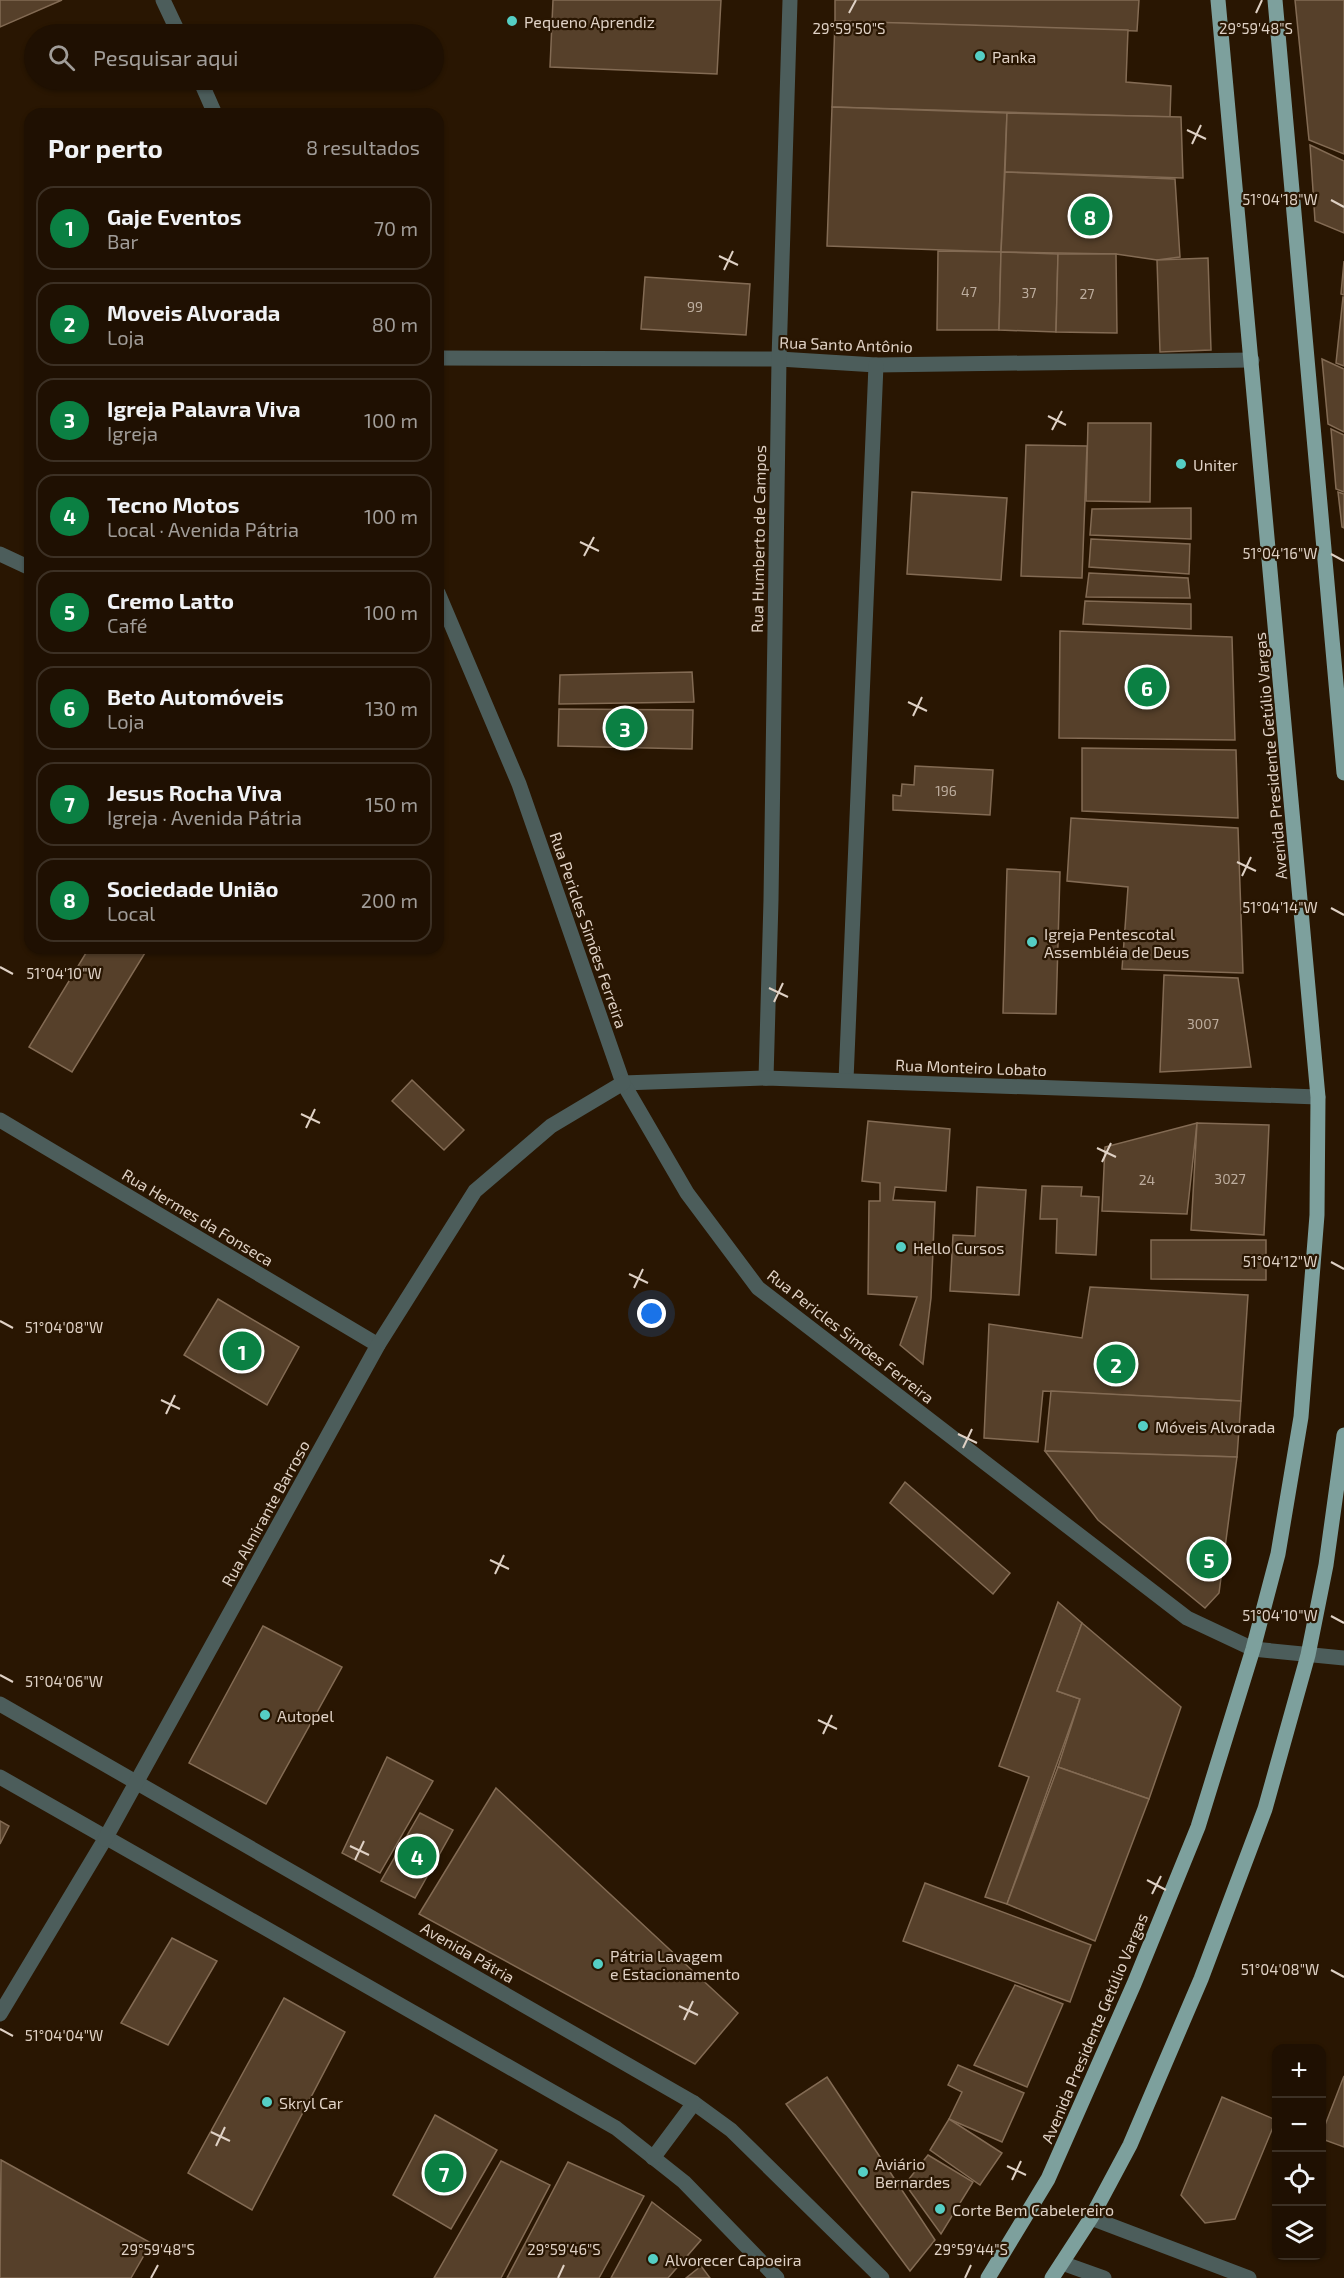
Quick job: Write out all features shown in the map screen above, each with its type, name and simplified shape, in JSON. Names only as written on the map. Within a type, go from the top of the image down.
[{"type":"main road","name":"Avenida Presidente Getúlio Vargas","points":[[988,2278],[1048,2179],[1134,1984],[1198,1827],[1253,1649],[1278,1554],[1301,1417],[1317,1215],[1318,1097],[1218,0]]},
{"type":"main road","points":[[1275,0],[1344,773]]},
{"type":"main road","points":[[1052,2278],[1091,2218],[1130,2145],[1201,1979],[1265,1809],[1308,1655],[1326,1565],[1344,1435]]},
{"type":"street","points":[[163,0],[174,24]]},
{"type":"street","name":"Rua Humberto de Campos","points":[[766,1078],[779,359],[790,0]]},
{"type":"street","points":[[204,90],[212,108]]},
{"type":"street","name":"Rua Santo Antônio","points":[[444,358],[779,359],[876,365],[1252,360]]},
{"type":"street","points":[[846,1080],[876,365]]},
{"type":"street","points":[[0,554],[24,565]]},
{"type":"street","name":"Rua Pericles Simões Ferreira","points":[[444,607],[519,784],[623,1083],[687,1193],[758,1288],[1186,1618],[1253,1649],[1344,1658]]},
{"type":"street","name":"Rua Monteiro Lobato","points":[[623,1083],[766,1078],[1318,1097]]},
{"type":"street","name":"Rua Almirante Barroso","points":[[0,2014],[105,1839],[378,1345],[475,1191],[551,1126],[623,1083]]},
{"type":"street","name":"Rua Hermes da Fonseca","points":[[0,1119],[378,1345]]},
{"type":"street","name":"Avenida Pátria","points":[[0,1704],[694,2103],[730,2130],[882,2278]]},
{"type":"street","points":[[0,1778],[616,2128],[684,2182],[777,2278]]},
{"type":"street","points":[[653,2158],[694,2103]]},
{"type":"street","points":[[1091,2218],[1250,2278]]},
{"type":"street","points":[[1062,2263],[1104,2278]]},
{"type":"building","points":[[0,0],[62,0],[0,27]]},
{"type":"building","points":[[553,0],[721,0],[717,74],[550,67]]},
{"type":"building","points":[[835,0],[1139,0],[1137,31],[835,21]]},
{"type":"building","points":[[1295,0],[1344,0],[1344,154],[1309,140]]},
{"type":"building","name":"Panka","points":[[835,21],[1128,30],[1126,82],[1171,86],[1170,117],[832,107]]},
{"type":"building","points":[[832,107],[1007,113],[1001,252],[827,246]]},
{"type":"building","points":[[1007,113],[1181,117],[1183,178],[1005,172]]},
{"type":"building","points":[[1310,145],[1344,161],[1344,233],[1315,221]]},
{"type":"building","points":[[1005,172],[1175,179],[1180,257],[1157,260],[1116,254],[1001,252]]},
{"type":"building","points":[[938,251],[1001,252],[999,330],[937,330]]},
{"type":"building","points":[[1001,252],[1058,254],[1056,332],[999,330]]},
{"type":"building","points":[[1058,254],[1116,254],[1117,333],[1056,332]]},
{"type":"building","points":[[1208,258],[1211,350],[1160,352],[1157,260]]},
{"type":"building","points":[[1344,261],[1344,295],[1341,294]]},
{"type":"building","points":[[645,277],[750,284],[746,335],[641,329]]},
{"type":"building","points":[[1344,297],[1344,366],[1336,363]]},
{"type":"building","points":[[1322,359],[1344,369],[1344,432],[1328,424]]},
{"type":"building","points":[[1088,423],[1151,423],[1150,502],[1086,501]]},
{"type":"building","points":[[1331,429],[1344,435],[1344,492],[1336,489]]},
{"type":"building","points":[[1026,445],[1087,446],[1082,578],[1021,576]]},
{"type":"building","points":[[912,492],[1007,498],[1001,580],[907,574]]},
{"type":"building","points":[[1338,492],[1344,494],[1344,528],[1342,527]]},
{"type":"building","points":[[1191,508],[1191,539],[1090,535],[1092,509]]},
{"type":"building","points":[[1091,539],[1190,544],[1189,574],[1089,567]]},
{"type":"building","points":[[1089,573],[1188,578],[1190,598],[1086,597]]},
{"type":"building","points":[[1085,601],[1191,604],[1191,629],[1083,624]]},
{"type":"building","points":[[1060,631],[1232,637],[1235,740],[1059,738]]},
{"type":"building","points":[[692,672],[694,702],[559,704],[560,675]]},
{"type":"building","points":[[559,709],[693,710],[692,749],[558,746]]},
{"type":"building","points":[[1082,748],[1236,750],[1238,818],[1082,811]]},
{"type":"building","points":[[915,766],[993,770],[990,815],[893,810],[893,795],[901,796],[902,784],[914,785]]},
{"type":"building","points":[[1071,818],[1238,828],[1243,973],[1122,969],[1128,887],[1067,881]]},
{"type":"building","name":"Igreja Pentescotal Assembléia de Deus","points":[[1007,869],[1060,872],[1056,1014],[1003,1013]]},
{"type":"building","points":[[85,954],[144,954],[72,1072],[29,1047]]},
{"type":"building","points":[[1164,975],[1238,978],[1251,1067],[1160,1072]]},
{"type":"building","points":[[412,1080],[464,1130],[444,1150],[392,1101]]},
{"type":"building","name":"Hello Cursos","points":[[868,1121],[950,1129],[946,1191],[895,1187],[893,1200],[935,1202],[931,1298],[923,1364],[900,1345],[917,1297],[868,1294],[869,1201],[880,1201],[880,1183],[862,1181]]},
{"type":"building","points":[[1197,1123],[1187,1214],[1102,1211],[1105,1147]]},
{"type":"building","points":[[1197,1123],[1269,1125],[1264,1235],[1191,1230]]},
{"type":"building","points":[[1042,1186],[1082,1187],[1081,1196],[1099,1197],[1096,1255],[1056,1253],[1057,1219],[1040,1219]]},
{"type":"building","points":[[977,1187],[1026,1190],[1019,1295],[950,1291],[953,1235],[975,1236]]},
{"type":"building","points":[[1151,1240],[1266,1240],[1266,1280],[1151,1279]]},
{"type":"building","points":[[1090,1287],[1248,1295],[1241,1401],[1043,1391],[1038,1442],[984,1438],[989,1324],[1082,1338]]},
{"type":"building","points":[[218,1299],[299,1347],[267,1405],[184,1355]]},
{"type":"building","name":"Móveis Alvorada","points":[[1051,1391],[1241,1401],[1237,1457],[1045,1451]]},
{"type":"building","points":[[1045,1451],[1237,1457],[1219,1593],[1205,1608],[1098,1520]]},
{"type":"building","points":[[905,1482],[1010,1573],[993,1594],[890,1503]]},
{"type":"building","points":[[1058,1602],[1082,1623],[1057,1691],[1080,1699],[1007,1904],[985,1897],[1029,1777],[999,1766]]},
{"type":"building","points":[[1082,1623],[1181,1707],[1149,1799],[1058,1767],[1080,1699],[1057,1691]]},
{"type":"building","name":"Autopel","points":[[263,1626],[342,1667],[266,1804],[189,1763]]},
{"type":"building","points":[[387,1757],[433,1781],[380,1873],[342,1853]]},
{"type":"building","points":[[1058,1767],[1149,1799],[1095,1941],[1007,1904]]},
{"type":"building","name":"Pátria Lavagem e Estacionamento","points":[[496,1788],[738,2013],[695,2064],[419,1914]]},
{"type":"building","points":[[420,1813],[453,1830],[415,1898],[381,1881]]},
{"type":"building","points":[[0,1821],[9,1826],[0,1844]]},
{"type":"building","points":[[925,1883],[1091,1945],[1070,2002],[903,1941]]},
{"type":"building","points":[[172,1938],[217,1961],[168,2045],[121,2023]]},
{"type":"building","points":[[1015,1985],[1063,2004],[1027,2087],[974,2065]]},
{"type":"building","name":"Skryl Car","points":[[284,1998],[345,2032],[252,2210],[188,2173]]},
{"type":"building","points":[[958,2065],[1024,2093],[1002,2142],[949,2119],[962,2092],[948,2085]]},
{"type":"building","points":[[1344,2076],[1344,2147],[1326,2140],[1326,2123]]},
{"type":"building","name":"Aviário Bernardes","points":[[827,2077],[935,2240],[910,2271],[786,2104]]},
{"type":"building","points":[[1222,2097],[1272,2118],[1272,2130],[1235,2219],[1205,2223],[1181,2195]]},
{"type":"building","points":[[435,2115],[497,2150],[451,2229],[393,2195]]},
{"type":"building","points":[[949,2119],[1002,2153],[980,2185],[930,2150]]},
{"type":"building","name":"Corte Bem Cabelereiro","points":[[928,2155],[973,2182],[941,2234],[905,2184]]},
{"type":"building","points":[[1,2160],[151,2243],[131,2278],[0,2278]]},
{"type":"building","points":[[501,2161],[550,2185],[501,2278],[434,2278]]},
{"type":"building","points":[[568,2162],[644,2196],[599,2278],[507,2278]]},
{"type":"building","name":"Alvorecer Capoeira","points":[[652,2202],[701,2240],[668,2278],[611,2278]]},
{"type":"building","points":[[701,2266],[710,2278],[686,2278]]},
{"type":"place","name":"Pequeno Aprendiz","points":[[512,21]]},
{"type":"place","name":"Panka","points":[[980,56]]},
{"type":"place","name":"Sociedade União","points":[[1090,216]]},
{"type":"place","name":"Uniter","points":[[1181,464]]},
{"type":"place","name":"Beto Automóveis","points":[[1147,687]]},
{"type":"place","name":"Igreja Palavra Viva","points":[[625,728]]},
{"type":"place","name":"Igreja Pentescotal Assembléia de Deus","points":[[1032,942]]},
{"type":"place","name":"Hello Cursos","points":[[901,1247]]},
{"type":"place","name":"Gaje Eventos","points":[[242,1351]]},
{"type":"place","name":"Moveis Alvorada","points":[[1116,1364]]},
{"type":"place","name":"Móveis Alvorada","points":[[1143,1426]]},
{"type":"place","name":"Cremo Latto","points":[[1209,1559]]},
{"type":"place","name":"Autopel","points":[[265,1715]]},
{"type":"place","name":"Tecno Motos","points":[[417,1856]]},
{"type":"place","name":"Pátria Lavagem e Estacionamento","points":[[598,1964]]},
{"type":"place","name":"Skryl Car","points":[[267,2102]]},
{"type":"place","name":"Aviário Bernardes","points":[[863,2172]]},
{"type":"place","name":"Jesus Rocha Viva","points":[[444,2173]]},
{"type":"place","name":"Corte Bem Cabelereiro","points":[[940,2209]]},
{"type":"place","name":"Alvorecer Capoeira","points":[[653,2259]]}]
